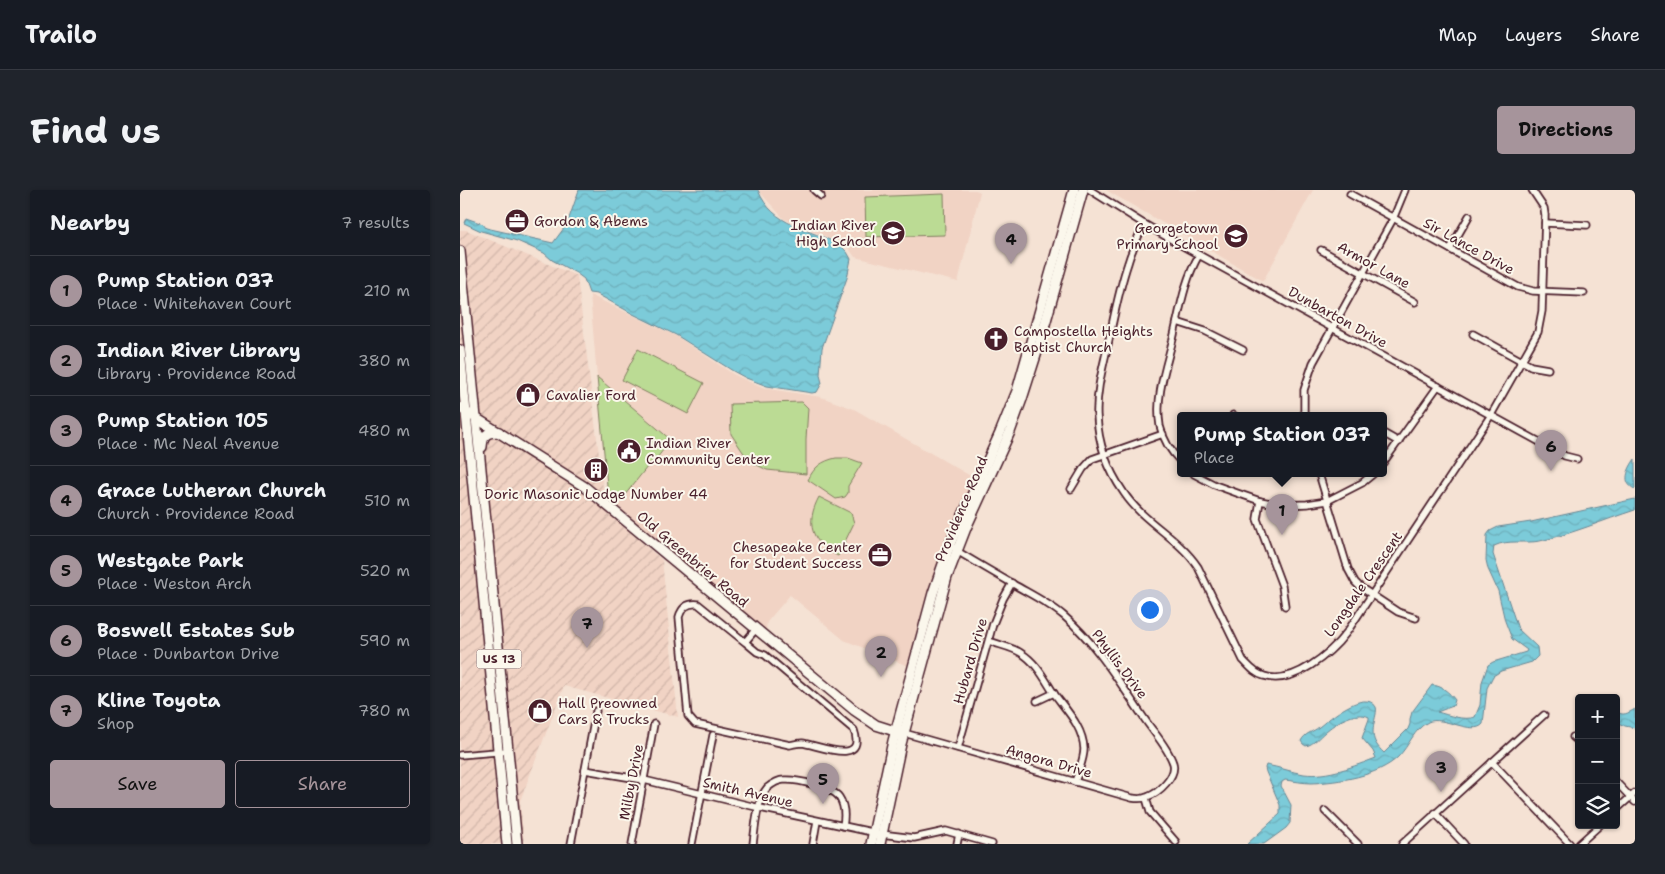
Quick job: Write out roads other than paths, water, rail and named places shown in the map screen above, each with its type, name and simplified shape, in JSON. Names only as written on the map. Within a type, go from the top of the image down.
[{"type":"main road","name":"Providence Road","points":[[871,844],[877,833],[900,732],[942,594],[953,548],[1016,391],[1074,190]]},
{"type":"main road","name":"Providence Road","points":[[953,548],[1022,400],[1034,366],[1084,190]]},
{"type":"main road","name":"US 13","points":[[460,250],[480,452],[498,752],[507,844]]},
{"type":"main road","name":"US 13","points":[[460,350],[463,409],[508,751],[517,844]]},
{"type":"main road","name":"Old Greenbrier Road","points":[[463,409],[585,487],[854,710],[876,725],[900,732]]},
{"type":"main road","points":[[480,452],[485,434],[499,432]]},
{"type":"main road","name":"Providence Road","points":[[877,833],[880,844]]},
{"type":"street","points":[[814,190],[821,196]]},
{"type":"street","name":"Dunbarton Drive","points":[[1090,190],[1198,255],[1565,456],[1577,459]]},
{"type":"street","points":[[1304,412],[1304,390],[1308,376],[1332,328],[1393,219],[1405,190]]},
{"type":"street","name":"Longdale Crescent","points":[[1144,224],[1122,281],[1098,392],[1097,414],[1105,455],[1123,493],[1136,509],[1190,555],[1198,567],[1243,660],[1259,674],[1272,678],[1285,677],[1301,670],[1329,653],[1343,638],[1492,415],[1534,340],[1540,326],[1545,223],[1544,208],[1532,190]]},
{"type":"street","name":"Sir Lance Drive","points":[[1350,194],[1512,284],[1525,289],[1584,293]]},
{"type":"street","points":[[1450,248],[1469,216]]},
{"type":"street","points":[[1545,223],[1587,225]]},
{"type":"street","name":"Armor Lane","points":[[1321,250],[1414,302]]},
{"type":"street","points":[[1177,457],[1162,434],[1159,399],[1184,290],[1198,255]]},
{"type":"street","points":[[1177,322],[1205,331],[1243,350]]},
{"type":"street","points":[[1473,334],[1538,369],[1548,369]]},
{"type":"street","points":[[1387,458],[1438,386]]},
{"type":"street","points":[[1071,489],[1083,468],[1092,459],[1162,434]]},
{"type":"street","points":[[1387,435],[1399,442]]},
{"type":"street","points":[[1200,477],[1215,485],[1260,501],[1282,505],[1328,502],[1370,477]]},
{"type":"street","points":[[1320,477],[1348,569],[1355,582],[1398,612],[1416,618]]},
{"type":"street","points":[[1260,501],[1257,519],[1282,586],[1285,606]]},
{"type":"street","name":"Phyllis Drive","points":[[953,548],[1041,600],[1064,616],[1096,649],[1171,758],[1174,768],[1171,776],[1156,793],[1146,798]]},
{"type":"street","name":"Hubard Drive","points":[[958,748],[997,612],[1012,583]]},
{"type":"street","points":[[691,604],[698,604],[745,642],[757,652],[765,655],[854,730],[857,737],[856,744],[851,750],[842,752],[800,743],[790,745],[692,722],[688,716],[679,617],[681,610],[691,604]]},
{"type":"street","points":[[745,642],[756,629]]},
{"type":"street","points":[[989,641],[1012,648],[1030,660],[1074,720],[1083,741],[1084,756],[1075,782]]},
{"type":"street","points":[[1037,701],[1054,693]]},
{"type":"street","points":[[571,844],[596,711]]},
{"type":"street","points":[[1402,844],[1544,715]]},
{"type":"street","name":"Milby Drive","points":[[632,844],[654,724]]},
{"type":"street","name":"Angora Drive","points":[[900,732],[1126,797],[1146,798]]},
{"type":"street","points":[[692,844],[713,734]]},
{"type":"street","points":[[460,755],[508,751]]},
{"type":"street","points":[[1492,762],[1570,844]]},
{"type":"street","name":"Smith Avenue","points":[[585,770],[644,780],[817,821],[877,833],[914,838],[946,831],[992,844]]},
{"type":"street","points":[[752,844],[763,794],[772,784],[784,780],[825,788],[835,792],[844,808],[843,826]]},
{"type":"street","points":[[1618,784],[1634,797],[1620,807]]},
{"type":"street","points":[[1146,798],[1150,812],[1176,842]]},
{"type":"street","points":[[1325,811],[1358,844]]},
{"type":"street","points":[[1435,813],[1464,844]]},
{"type":"street","points":[[813,844],[817,821]]},
{"type":"street","points":[[1579,844],[1596,829]]},
{"type":"street","points":[[957,844],[959,834]]},
{"type":"water","points":[[579,190],[758,190],[773,212],[782,219],[840,245],[851,259],[847,278],[822,348],[820,375],[822,383],[817,392],[812,393],[767,386],[746,378],[676,335],[597,294],[589,293],[584,279],[552,260],[544,253],[517,241],[481,231],[464,223],[466,218],[483,224],[486,228],[553,243],[567,224]]},
{"type":"water","points":[[1635,459],[1635,489],[1628,483],[1627,476]]},
{"type":"water","points":[[1635,499],[1635,510],[1576,531],[1540,541],[1511,542],[1494,546],[1493,554],[1518,629],[1537,647],[1538,656],[1532,662],[1501,671],[1493,676],[1487,688],[1483,724],[1472,728],[1441,721],[1428,722],[1415,733],[1398,757],[1390,764],[1358,777],[1312,783],[1285,780],[1281,786],[1291,805],[1290,823],[1264,844],[1247,844],[1280,814],[1280,805],[1266,772],[1266,765],[1313,775],[1341,770],[1376,758],[1373,751],[1362,738],[1369,719],[1369,717],[1364,715],[1346,718],[1329,728],[1312,744],[1306,746],[1303,744],[1301,741],[1305,736],[1339,712],[1356,703],[1371,702],[1376,707],[1373,731],[1374,740],[1384,753],[1408,729],[1412,712],[1432,685],[1445,690],[1455,700],[1453,706],[1437,712],[1461,718],[1475,717],[1480,705],[1482,682],[1488,665],[1526,652],[1527,650],[1512,639],[1505,621],[1498,591],[1488,569],[1486,560],[1487,535],[1490,531],[1498,527],[1531,522]]},
{"type":"water","points":[[1635,709],[1635,728],[1620,724],[1620,713],[1628,713]]},
{"type":"place","name":"Gordon & Abems","points":[[517,221]]},
{"type":"place","name":"Indian River High School","points":[[893,233]]},
{"type":"place","name":"Georgetown Primary School","points":[[1236,236]]},
{"type":"place","name":"Grace Lutheran Church","points":[[1011,264]]},
{"type":"place","name":"Campostella Heights Baptist Church","points":[[996,339]]},
{"type":"place","name":"Cavalier Ford","points":[[528,395]]},
{"type":"place","name":"Indian River Community Center","points":[[629,451]]},
{"type":"place","name":"Doric Masonic Lodge Number 44","points":[[596,470]]},
{"type":"place","name":"Boswell Estates Sub","points":[[1551,471]]},
{"type":"place","name":"Pump Station 037","points":[[1282,535]]},
{"type":"place","name":"Chesapeake Center for Student Success","points":[[880,555]]},
{"type":"place","name":"Kline Toyota","points":[[587,648]]},
{"type":"place","name":"Indian River Library","points":[[881,677]]},
{"type":"place","name":"Hall Preowned Cars & Trucks","points":[[540,711]]},
{"type":"place","name":"Pump Station 105","points":[[1441,792]]},
{"type":"place","name":"Westgate Park","points":[[823,804]]}]
